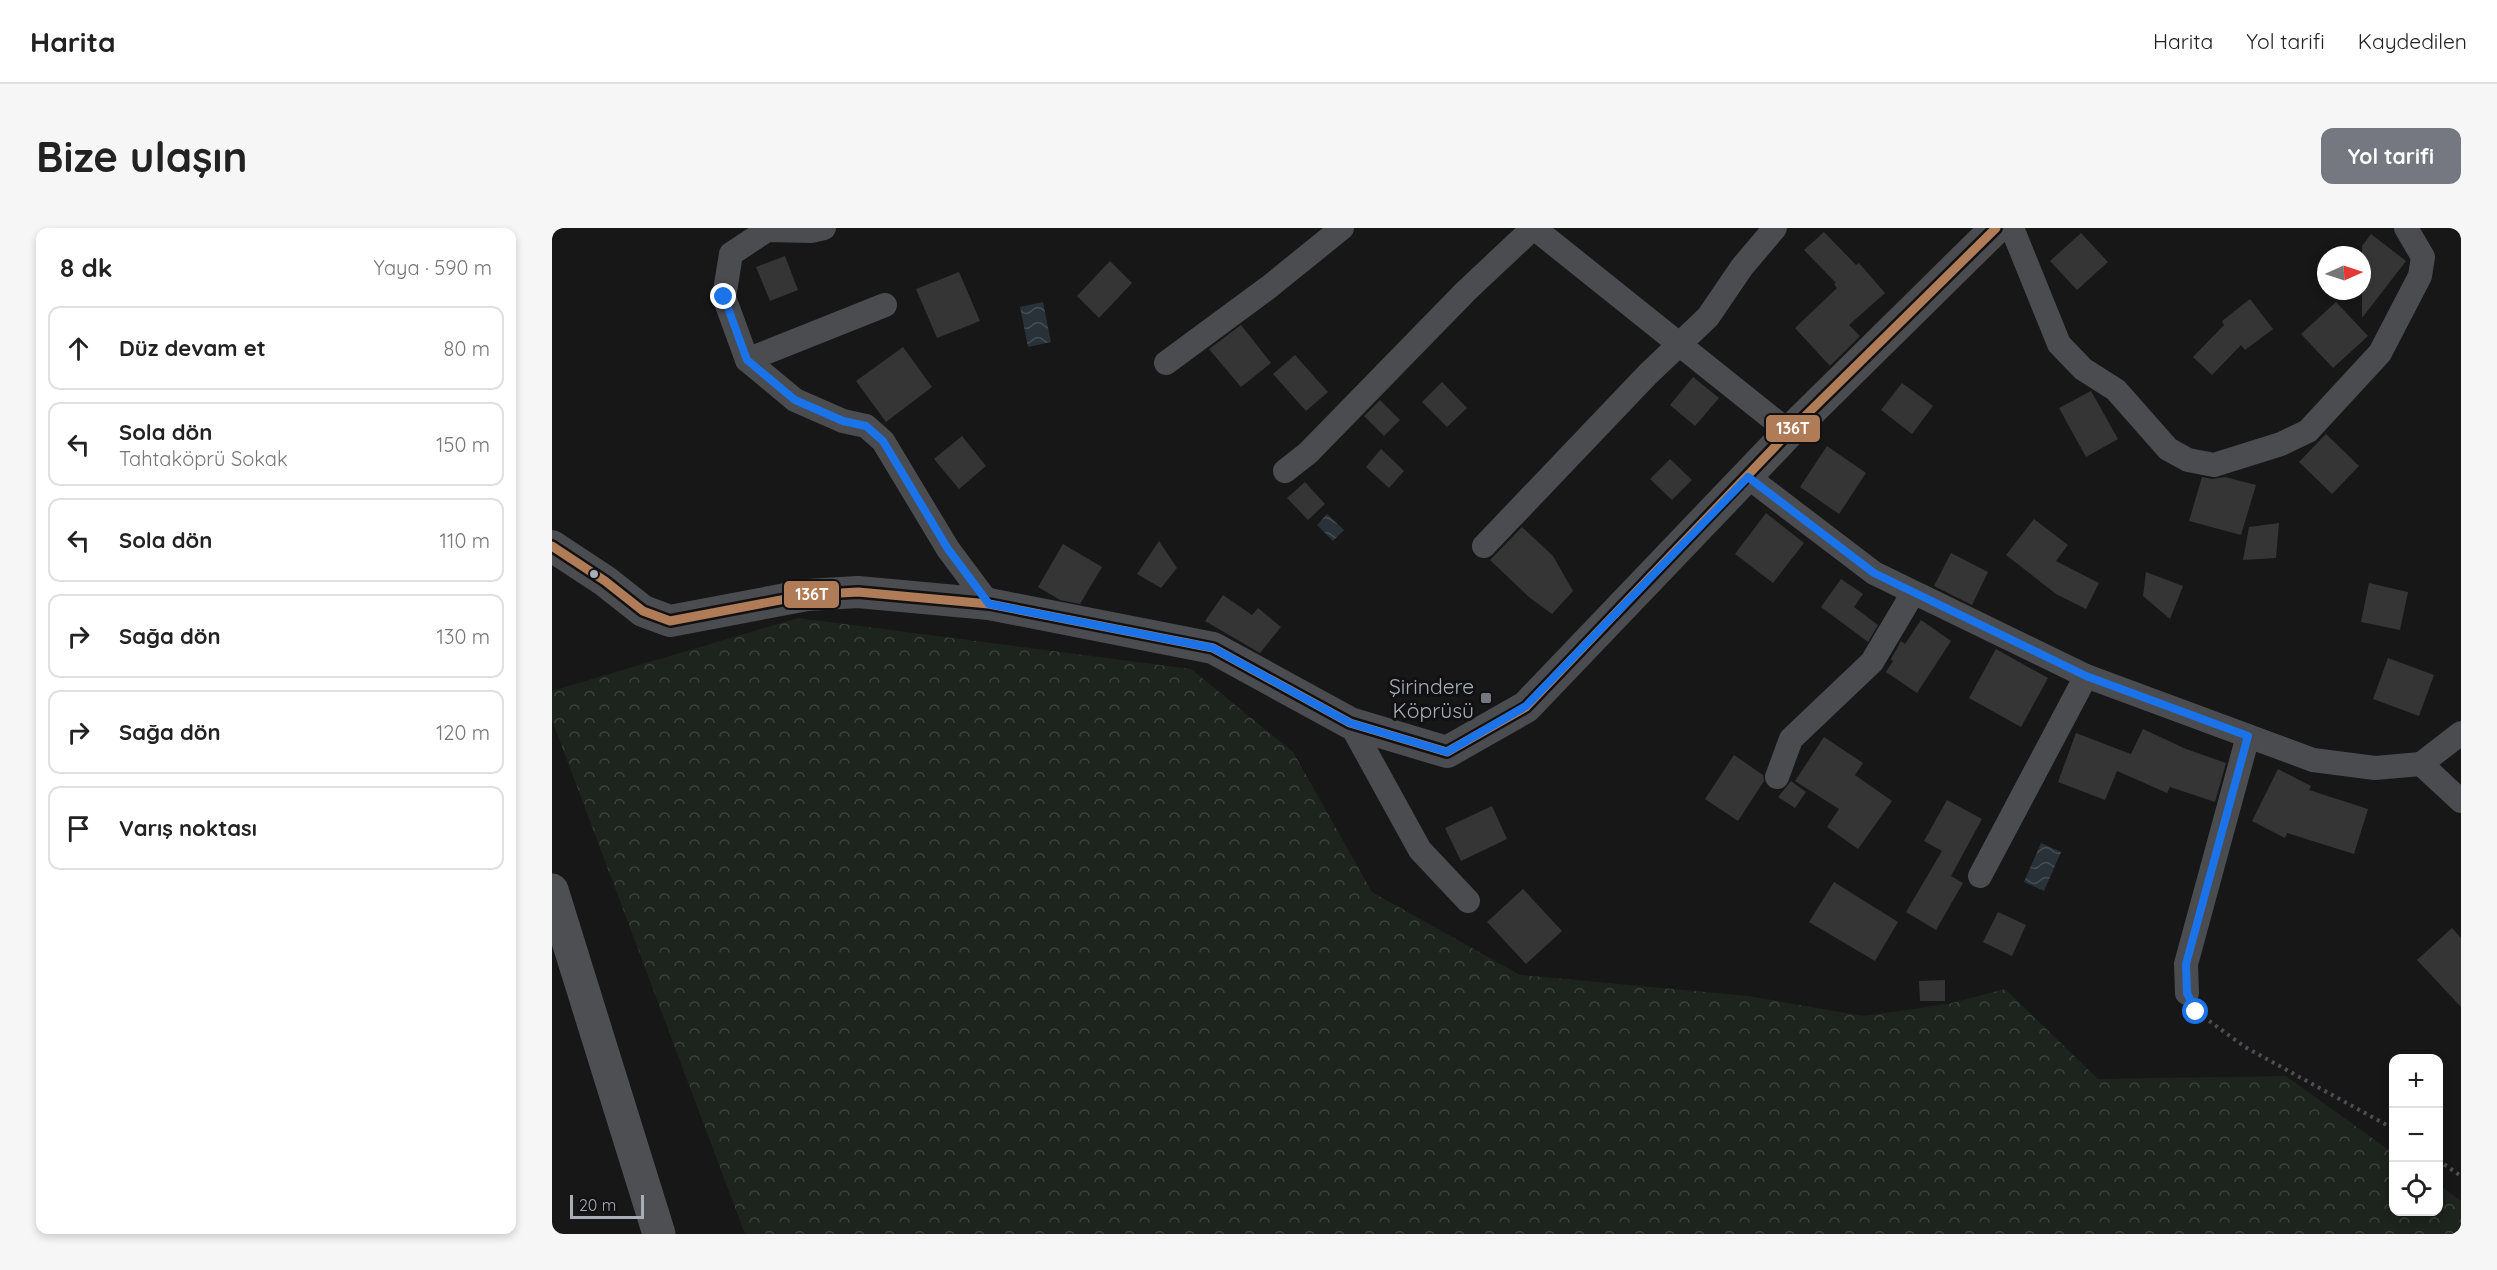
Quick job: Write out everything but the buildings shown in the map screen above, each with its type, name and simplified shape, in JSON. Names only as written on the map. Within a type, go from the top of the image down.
[{"type":"main road","points":[[552,890],[659,1234]]},
{"type":"main road","points":[[552,937],[616,1099]]},
{"type":"street","points":[[824,228],[811,231],[767,230],[731,254],[724,297],[747,360],[795,400],[843,421],[866,426],[883,441],[948,549],[989,604]]},
{"type":"street","points":[[1166,363],[1269,287],[1342,228]]},
{"type":"street","points":[[1285,471],[1308,453],[1466,291],[1534,228],[1790,432]]},
{"type":"street","points":[[1484,546],[1708,317],[1742,267],[1775,228]]},
{"type":"street","points":[[552,546],[566,561],[643,610],[670,621],[807,595],[858,592],[989,604],[1213,648],[1350,723],[1447,752],[1526,706],[1790,432],[1996,228]]},
{"type":"street","points":[[2012,228],[2059,344],[2083,369],[2116,390],[2168,449],[2188,460],[2214,465],[2282,444],[2308,431],[2380,353],[2420,276],[2423,257],[2406,228]]},
{"type":"street","points":[[747,360],[885,305]]},
{"type":"street","points":[[1748,477],[1874,573],[1913,593],[2086,676],[2313,760],[2375,768],[2421,764],[2461,733]]},
{"type":"street","points":[[1777,777],[1791,739],[1872,662],[1913,593]]},
{"type":"street","points":[[1980,876],[2086,676]]},
{"type":"street","points":[[1350,723],[1420,850],[1468,902]]},
{"type":"street","points":[[2187,993],[2186,964],[2248,736]]},
{"type":"street","points":[[2421,764],[2461,801]]},
{"type":"path","points":[[2187,993],[2196,1012],[2245,1047],[2389,1126]]},
{"type":"path","points":[[2442,1162],[2461,1176]]},
{"type":"green space","points":[[798,618],[1191,669],[1293,752],[1372,892],[1520,975],[1748,996],[1863,1016],[1948,1004],[2005,989],[2098,1079],[2286,1076],[2389,1150],[2389,1216],[2443,1216],[2443,1188],[2461,1201],[2461,1234],[745,1234],[552,720],[552,691]]},
{"type":"water","points":[[1043,302],[1051,342],[1028,347],[1020,307]]},
{"type":"water","points":[[1327,514],[1344,530],[1333,541],[1317,525]]},
{"type":"water","points":[[2041,843],[2061,852],[2044,891],[2024,882]]},
{"type":"transit line","name":"136T","points":[[552,546],[605,581],[643,611],[670,621],[807,595],[858,592],[989,604],[1213,648],[1350,723],[1447,752],[1526,707],[1789,432],[1996,228]]},
{"type":"place","name":"Şirindere Köprüsü","points":[[1486,698]]},
{"type":"route","points":[[724,297],[747,360],[795,400],[843,421],[866,426],[883,441],[948,549],[989,604],[1213,648],[1350,723],[1447,752],[1526,706],[1748,477],[1874,573],[2018,645],[2086,676],[2248,736],[2186,964],[2187,993],[2196,1012]]}]
